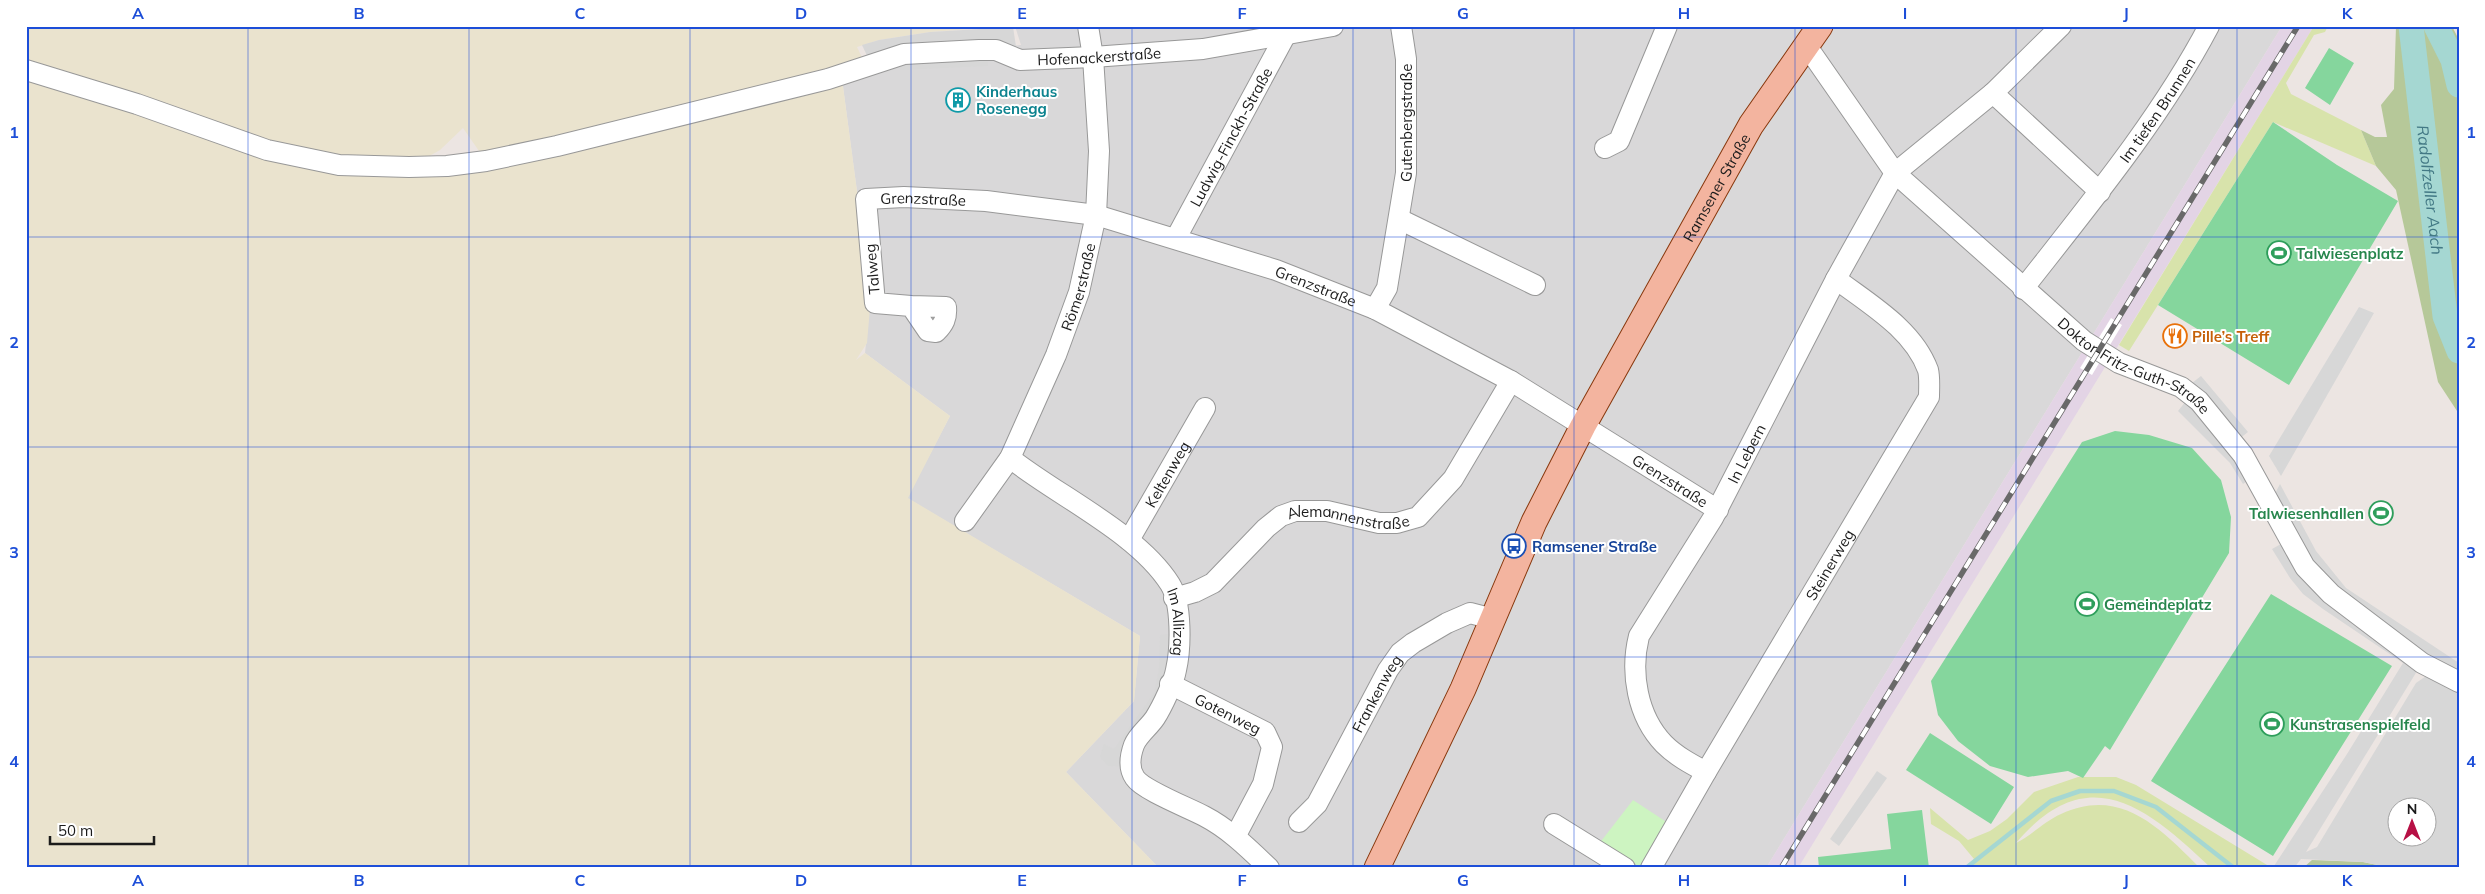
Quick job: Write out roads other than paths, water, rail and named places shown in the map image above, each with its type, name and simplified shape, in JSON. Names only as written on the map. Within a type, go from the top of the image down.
[{"type":"main road","name":"Ramsener Straße","points":[[1377,868],[1459,698],[1534,522],[1583,426],[1751,126],[1813,36]]},
{"type":"street","name":"Römerstraße","points":[[965,521],[1010,458],[1056,355],[1079,292],[1096,215],[1099,152],[1093,58],[1088,26]]},
{"type":"street","name":"Hofenackerstraße","points":[[26,70],[137,104],[267,150],[339,165],[409,168],[486,161],[556,146],[828,79],[904,54],[996,50],[1020,60],[1093,58],[1203,49],[1284,31],[1333,26]]},
{"type":"street","name":"Gutenbergstraße","points":[[1375,309],[1387,288],[1406,173],[1406,59],[1401,26]]},
{"type":"street","points":[[1605,148],[1619,141],[1667,26]]},
{"type":"street","points":[[1895,173],[1993,93],[2061,26]]},
{"type":"street","name":"Im tiefen Brunnen","points":[[2023,289],[2100,192],[2191,60],[2209,26]]},
{"type":"street","name":"Ludwig-Finckh-Straße","points":[[1176,238],[1284,31]]},
{"type":"street","name":"Doktor-Fritz-Guth-Straße","points":[[1813,36],[1895,173],[2023,289],[2084,341],[2100,353],[2119,363],[2181,387],[2199,401],[2242,455],[2305,567],[2331,594],[2422,663],[2459,682]]},
{"type":"street","points":[[1993,93],[2100,192]]},
{"type":"street","name":"In Lebern","points":[[1706,772],[1680,757],[1657,736],[1639,698],[1634,671],[1634,654],[1639,636],[1646,620],[1718,510],[1836,279],[1895,173]]},
{"type":"street","name":"Grenzstraße","points":[[866,199],[904,197],[986,201],[1096,215],[1276,270],[1375,309],[1511,381],[1718,510]]},
{"type":"street","name":"Talweg","points":[[866,199],[874,304],[911,306]]},
{"type":"street","points":[[1399,219],[1536,285]]},
{"type":"street","name":"Steinerweg","points":[[1651,868],[1929,396],[1928,372],[1920,352],[1891,321],[1836,279]]},
{"type":"street","name":"Alemannenstraße","points":[[1174,598],[1195,592],[1213,583],[1266,528],[1281,516],[1295,511],[1327,511],[1379,523],[1397,523],[1418,516],[1453,479],[1511,381]]},
{"type":"street","name":"Keltenweg","points":[[1129,540],[1205,408]]},
{"type":"street","name":"Im Allizag","points":[[1010,458],[1033,476],[1129,540],[1154,563],[1171,586],[1180,634],[1173,678],[1155,717],[1135,744],[1129,761],[1135,778],[1160,794],[1205,816],[1236,835],[1269,868]]},
{"type":"street","name":"Frankenweg","points":[[1300,822],[1317,804],[1388,670],[1400,653],[1413,643],[1470,613],[1493,619]]},
{"type":"street","name":"Gotenweg","points":[[1173,678],[1265,732],[1272,747],[1263,784],[1236,835]]},
{"type":"street","points":[[1554,824],[1625,868]]},
{"type":"waterway","name":"Radolfzeller Aach","points":[[2411,26],[2445,316],[2459,351]]},
{"type":"waterway","name":"Radolfzeller Aach","points":[[2436,26],[2453,60],[2459,85]]},
{"type":"waterway","points":[[1966,868],[2051,801],[2080,791],[2114,791],[2156,807],[2234,868]]},
{"type":"railway","points":[[1781,868],[2298,26]]},
{"type":"place","name":"Kinderhaus Rosenegg","points":[[958,100]]},
{"type":"place","name":"Talwiesenplatz","points":[[2279,253]]},
{"type":"place","name":"Pille’s Treff","points":[[2175,336]]},
{"type":"place","name":"Talwiesenhallen","points":[[2381,513]]},
{"type":"place","name":"Ramsener Straße","points":[[1514,546]]},
{"type":"place","name":"Gemeindeplatz","points":[[2087,604]]},
{"type":"place","name":"Kunstrasenspielfeld","points":[[2272,724]]}]
